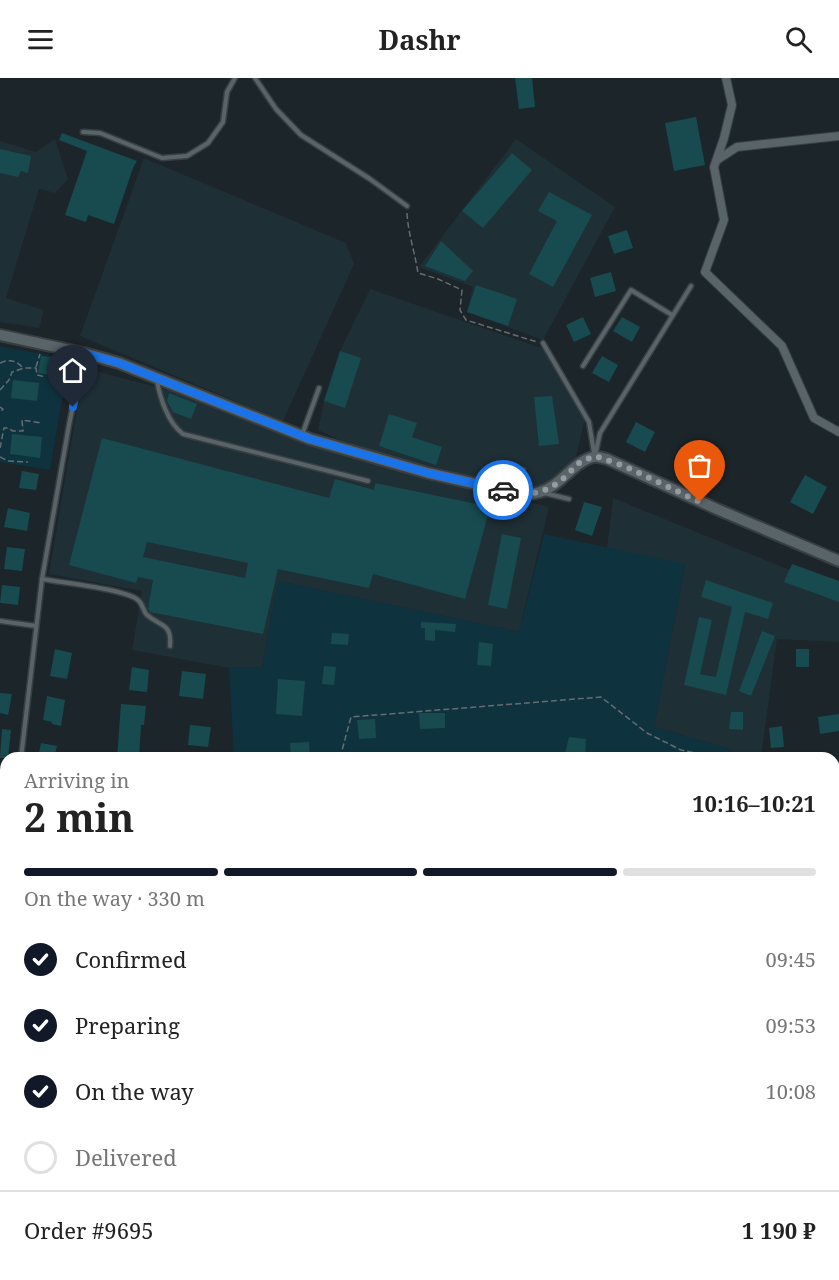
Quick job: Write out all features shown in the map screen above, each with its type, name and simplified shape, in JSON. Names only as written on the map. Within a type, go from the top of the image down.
[{"type":"street","points":[[726,78],[732,105],[714,167],[724,220],[705,272],[782,346],[814,418],[839,432]]},
{"type":"street","points":[[717,160],[737,147],[839,136]]},
{"type":"street","points":[[0,335],[119,363],[302,436],[340,444],[428,473],[520,495],[540,493],[565,477],[578,461],[595,456],[624,466],[719,510],[839,561]]},
{"type":"lane","points":[[83,132],[99,133],[162,158],[187,156],[208,143],[223,122],[227,92],[235,78]]},
{"type":"lane","points":[[255,78],[276,109],[301,135],[370,179],[407,206]]},
{"type":"lane","points":[[595,456],[600,433],[691,286]]},
{"type":"lane","points":[[583,366],[631,290],[672,315]]},
{"type":"lane","points":[[543,343],[589,422],[595,456]]},
{"type":"lane","points":[[22,752],[42,579],[84,353]]},
{"type":"lane","points":[[156,378],[163,404],[177,430],[183,434],[368,481]]},
{"type":"lane","points":[[302,436],[319,388]]},
{"type":"lane","points":[[520,495],[523,470]]},
{"type":"lane","points":[[540,493],[568,499]]},
{"type":"lane","points":[[42,579],[128,594],[141,601],[145,614],[164,625],[170,633],[170,646]]},
{"type":"lane","points":[[0,621],[36,626]]},
{"type":"path","points":[[407,206],[408,228],[418,273],[462,290],[460,310],[466,320],[543,343]]},
{"type":"path","points":[[40,354],[36,368],[37,375],[46,377]]},
{"type":"path","points":[[0,363],[14,361],[24,368]]},
{"type":"path","points":[[0,390],[9,380],[12,372],[24,368],[36,368]]},
{"type":"path","points":[[0,407],[3,409],[0,413]]},
{"type":"path","points":[[0,426],[13,431],[23,431],[22,420],[40,423]]},
{"type":"path","points":[[0,448],[4,428]]},
{"type":"path","points":[[0,457],[8,461],[28,462]]},
{"type":"path","points":[[342,752],[351,717],[601,697],[647,733],[681,750],[690,752]]},
{"type":"shaded area","points":[[55,139],[68,179],[55,193],[39,189],[6,298],[44,310],[39,328],[0,322],[0,141],[36,152]]},
{"type":"shaded area","points":[[516,139],[615,207],[543,340],[467,312],[473,287],[419,267]]},
{"type":"shaded area","points":[[144,158],[346,243],[354,264],[283,421],[80,336]]},
{"type":"shaded area","points":[[370,289],[544,349],[585,418],[574,466],[540,490],[525,490],[528,472],[519,469],[514,488],[351,445],[318,430],[324,401],[340,351]]},
{"type":"shaded area","points":[[0,346],[71,360],[50,470],[0,462]]},
{"type":"shaded area","points":[[84,368],[175,392],[313,447],[549,507],[519,632],[278,581],[262,667],[229,668],[132,650],[142,591],[49,574]]},
{"type":"shaded area","points":[[613,498],[839,590],[839,642],[777,639],[762,752],[734,752],[654,727],[685,565],[607,548]]},
{"type":"shaded area","points":[[544,534],[685,564],[654,727],[734,752],[234,752],[229,668],[262,667],[278,581],[519,632]]},
{"type":"building","points":[[515,78],[532,78],[535,107],[519,109]]},
{"type":"building","points":[[696,117],[705,165],[674,171],[665,123]]},
{"type":"building","points":[[62,133],[137,161],[114,224],[88,215],[86,222],[65,215],[87,151],[59,140]]},
{"type":"building","points":[[0,149],[31,156],[28,173],[21,171],[18,177],[0,173]]},
{"type":"building","points":[[512,153],[532,170],[483,228],[462,211]]},
{"type":"building","points":[[549,192],[592,215],[553,287],[529,274],[557,221],[538,211]]},
{"type":"building","points":[[627,230],[633,248],[614,254],[608,236]]},
{"type":"building","points":[[441,241],[473,271],[465,281],[425,266]]},
{"type":"building","points":[[611,272],[616,291],[595,297],[590,278]]},
{"type":"building","points":[[476,285],[517,299],[508,326],[467,312]]},
{"type":"building","points":[[583,317],[591,334],[574,342],[566,325]]},
{"type":"building","points":[[622,317],[640,327],[632,342],[613,331]]},
{"type":"building","points":[[340,351],[361,358],[345,408],[324,401]]},
{"type":"building","points":[[41,356],[68,359],[66,377],[38,373]]},
{"type":"building","points":[[602,356],[618,365],[609,382],[592,373]]},
{"type":"building","points":[[13,380],[39,383],[37,401],[11,398]]},
{"type":"building","points":[[169,393],[197,404],[191,419],[173,412],[167,401]]},
{"type":"building","points":[[552,396],[559,444],[539,446],[534,397]]},
{"type":"building","points":[[389,414],[417,423],[412,437],[442,447],[436,465],[379,446]]},
{"type":"building","points":[[636,422],[655,432],[645,452],[626,442]]},
{"type":"building","points":[[12,434],[42,437],[40,458],[10,454]]},
{"type":"building","points":[[102,438],[329,498],[335,479],[374,490],[375,483],[501,509],[500,518],[488,515],[465,599],[373,574],[369,588],[278,569],[263,634],[150,612],[148,609],[153,580],[138,577],[136,583],[69,565]],"holes":[[[147,542],[248,563],[245,578],[143,557]]]},
{"type":"building","points":[[22,471],[39,474],[36,490],[19,488]]},
{"type":"building","points":[[805,475],[827,487],[813,514],[790,502]]},
{"type":"building","points":[[584,502],[602,507],[592,536],[575,530]]},
{"type":"building","points":[[8,508],[30,513],[27,531],[4,527]]},
{"type":"building","points":[[502,534],[521,538],[507,609],[488,605]]},
{"type":"building","points":[[7,547],[25,549],[22,571],[4,569]]},
{"type":"building","points":[[792,564],[839,581],[839,602],[784,582]]},
{"type":"building","points":[[706,580],[773,603],[768,619],[745,612],[726,695],[684,685],[699,617],[712,620],[700,674],[716,677],[732,607],[701,597]]},
{"type":"building","points":[[2,585],[20,587],[18,605],[0,603]]},
{"type":"building","points":[[421,622],[456,624],[455,632],[435,630],[435,641],[425,640],[425,628],[421,628]]},
{"type":"building","points":[[762,631],[775,636],[751,696],[739,691]]},
{"type":"building","points":[[332,633],[349,634],[348,645],[331,644]]},
{"type":"building","points":[[479,642],[493,644],[491,666],[477,665]]},
{"type":"building","points":[[55,649],[72,653],[67,679],[50,676]]},
{"type":"building","points":[[796,649],[809,649],[809,667],[796,667]]},
{"type":"building","points":[[324,666],[336,667],[334,685],[322,684]]},
{"type":"building","points":[[132,667],[149,670],[147,692],[129,690]]},
{"type":"building","points":[[182,671],[206,674],[203,699],[179,696]]},
{"type":"building","points":[[278,679],[305,681],[302,716],[276,714]]},
{"type":"building","points":[[0,693],[12,694],[8,715],[0,713]]},
{"type":"building","points":[[47,696],[65,700],[61,726],[43,720]]},
{"type":"building","points":[[121,704],[146,706],[144,725],[141,725],[139,752],[117,752]]},
{"type":"building","points":[[731,712],[743,712],[743,730],[729,729]]},
{"type":"building","points":[[419,713],[445,713],[445,728],[420,729]]},
{"type":"building","points":[[839,714],[839,731],[820,734],[818,717]]},
{"type":"building","points":[[375,719],[376,738],[359,739],[357,720]]},
{"type":"building","points":[[190,725],[211,727],[208,747],[188,745]]},
{"type":"building","points":[[782,726],[784,747],[771,748],[769,728]]},
{"type":"building","points":[[2,729],[11,730],[9,752],[0,752]]},
{"type":"building","points":[[569,737],[586,739],[585,752],[565,752]]},
{"type":"building","points":[[309,742],[310,752],[291,752],[290,743]]},
{"type":"building","points":[[41,743],[57,746],[56,752],[39,752]]},
{"type":"way so far","points":[[503,490],[516,493],[540,493],[565,477],[581,462],[595,456],[624,466],[700,502]]},
{"type":"route","points":[[73,407],[84,353],[119,363],[310,439],[428,473],[503,490]]}]
